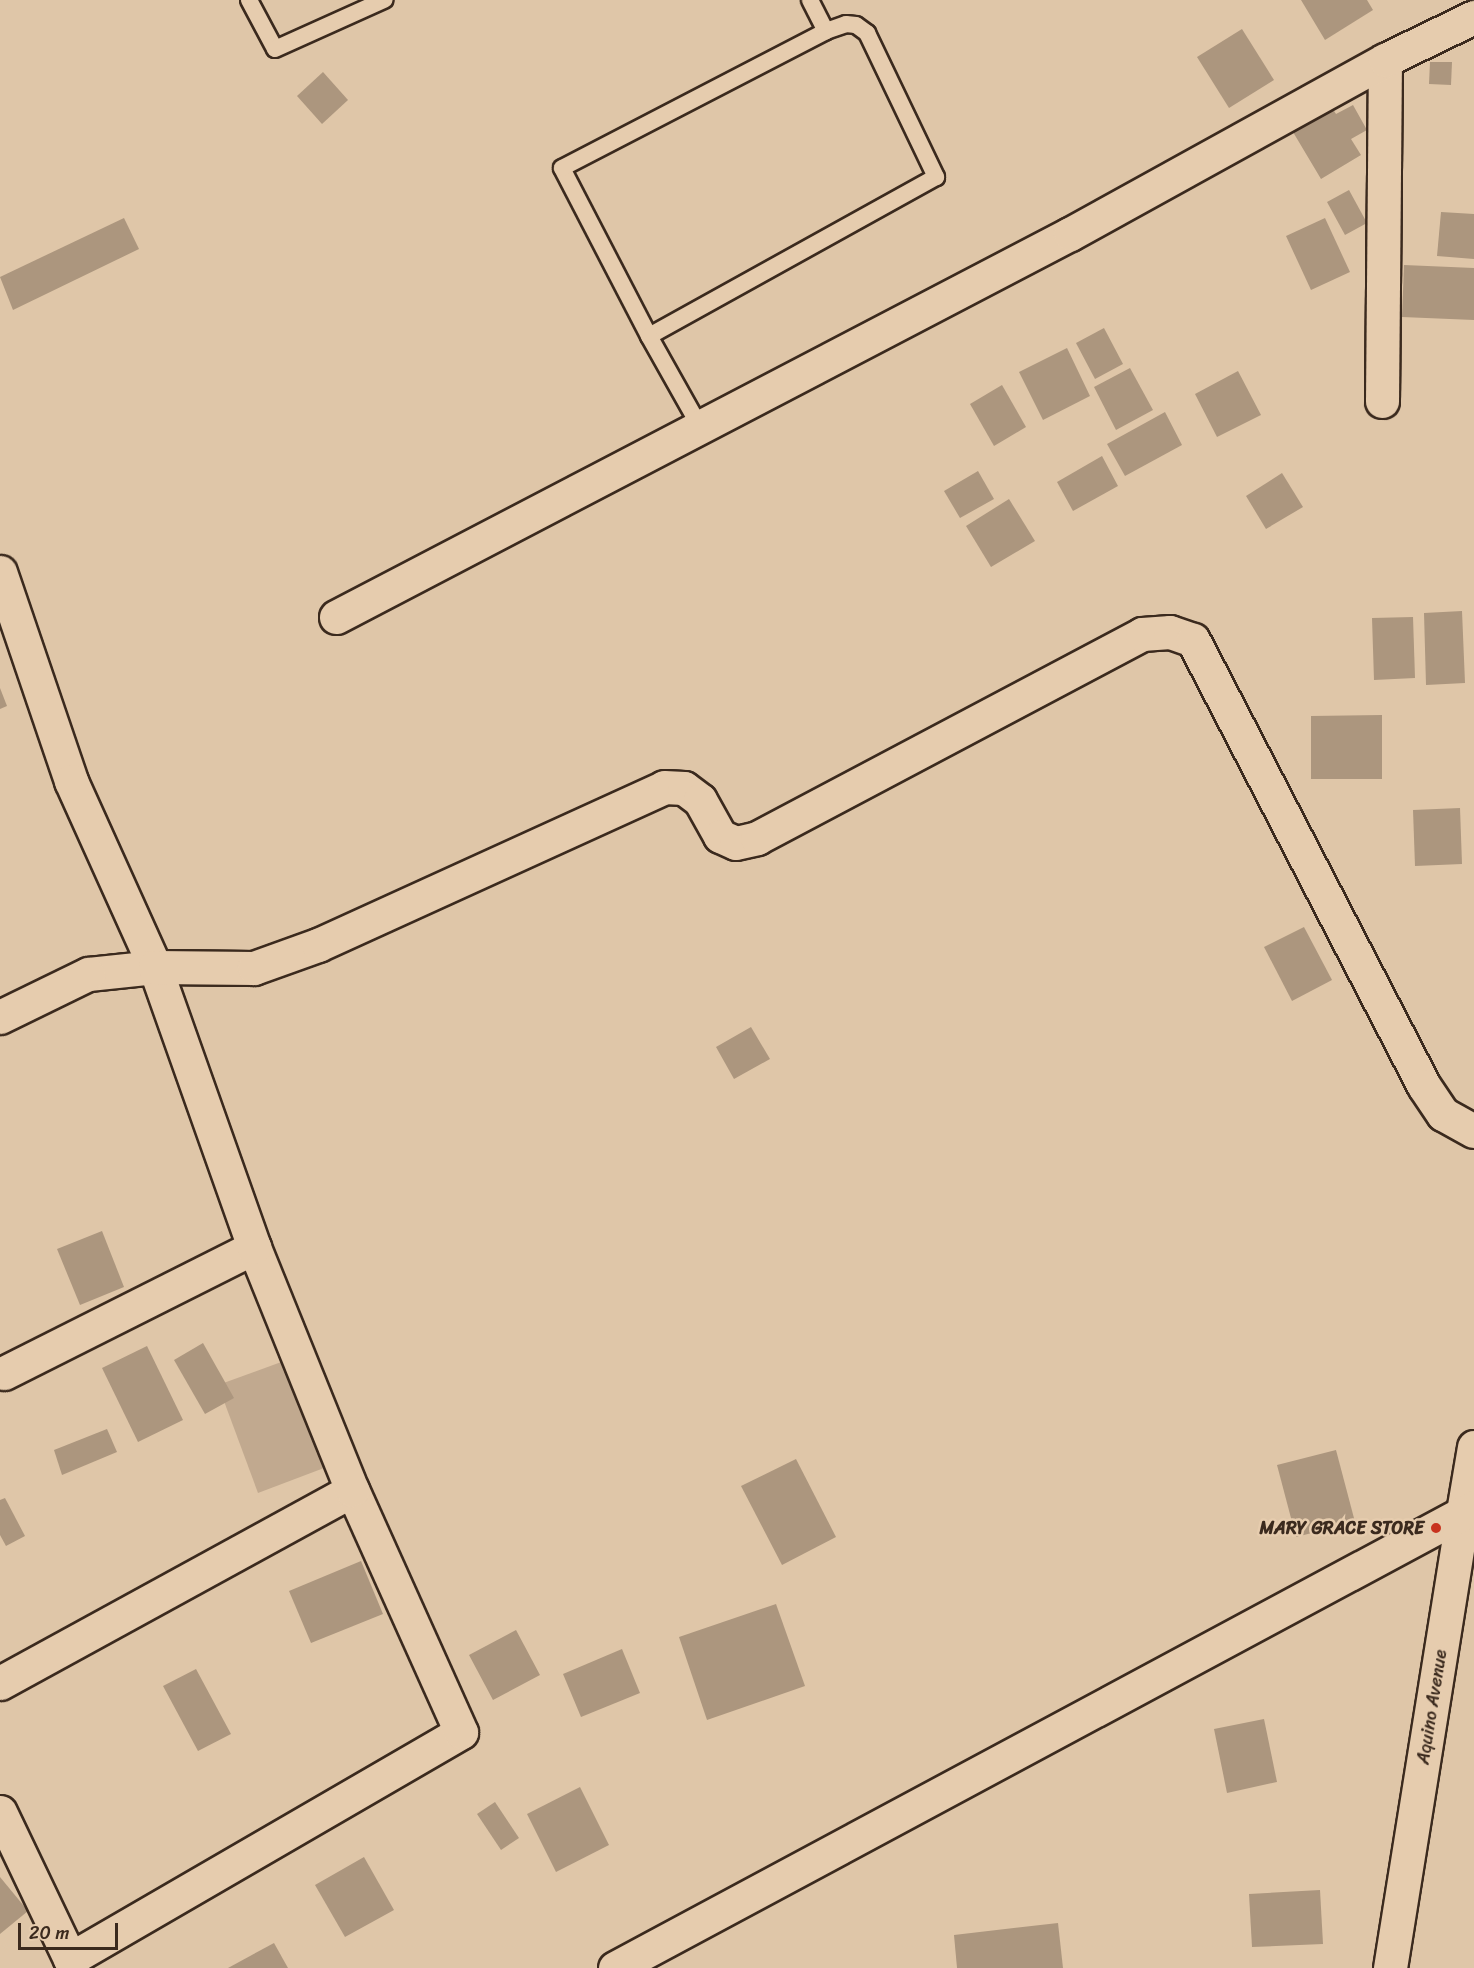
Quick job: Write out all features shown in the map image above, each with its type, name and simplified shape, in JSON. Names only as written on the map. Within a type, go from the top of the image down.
[{"type":"street","points":[[336,617],[699,425],[1070,234],[1385,60],[1474,17]]},
{"type":"street","points":[[1382,401],[1385,60]]},
{"type":"street","points":[[0,572],[71,781],[155,967],[254,1247],[352,1491],[460,1732],[70,1959],[0,1812]]},
{"type":"street","points":[[0,1017],[88,974],[155,967],[254,968],[318,945],[664,787],[684,788],[700,800],[720,836],[736,843],[757,838],[1142,634],[1170,632],[1193,640],[1425,1086],[1443,1114],[1474,1131]]},
{"type":"street","points":[[4,1373],[254,1247]]},
{"type":"street","name":"Aquino Avenue","points":[[1390,1968],[1469,1510],[1474,1447]]},
{"type":"street","points":[[0,1683],[352,1491]]},
{"type":"street","points":[[615,1968],[1469,1510]]},
{"type":"lane","points":[[249,0],[275,49],[384,0]]},
{"type":"lane","points":[[810,0],[826,31]]},
{"type":"lane","points":[[649,336],[936,177],[867,33],[846,24],[826,31],[562,168],[649,336],[699,425]]},
{"type":"shaded area","points":[[284,1361],[324,1468],[258,1493],[218,1385]]},
{"type":"building","points":[[1301,0],[1367,0],[1373,10],[1325,40]]},
{"type":"building","points":[[1242,29],[1274,80],[1229,108],[1197,57]]},
{"type":"building","points":[[1430,62],[1452,62],[1451,85],[1429,84]]},
{"type":"building","points":[[323,72],[348,100],[322,124],[297,96]]},
{"type":"building","points":[[1329,103],[1336,114],[1353,105],[1367,130],[1351,139],[1361,155],[1321,179],[1290,127]]},
{"type":"building","points":[[1349,190],[1367,223],[1345,235],[1327,202]]},
{"type":"building","points":[[1441,212],[1474,214],[1474,259],[1437,256]]},
{"type":"building","points":[[124,218],[139,249],[13,310],[0,277]]},
{"type":"building","points":[[1325,218],[1350,272],[1311,290],[1286,236]]},
{"type":"building","points":[[1404,265],[1474,268],[1474,320],[1402,317]]},
{"type":"building","points":[[1104,328],[1123,364],[1095,379],[1076,343]]},
{"type":"building","points":[[1067,348],[1090,396],[1043,420],[1019,372]]},
{"type":"building","points":[[1130,368],[1153,410],[1116,430],[1094,387]]},
{"type":"building","points":[[1238,371],[1261,415],[1217,437],[1195,394]]},
{"type":"building","points":[[1002,385],[1026,427],[994,446],[970,404]]},
{"type":"building","points":[[1165,412],[1182,445],[1125,476],[1107,444]]},
{"type":"building","points":[[1102,456],[1118,486],[1073,511],[1057,482]]},
{"type":"building","points":[[978,471],[994,499],[960,518],[944,491]]},
{"type":"building","points":[[1282,473],[1303,507],[1266,529],[1246,496]]},
{"type":"building","points":[[1009,499],[1035,541],[991,567],[966,526]]},
{"type":"building","points":[[1462,611],[1465,683],[1426,685],[1424,613]]},
{"type":"building","points":[[1413,617],[1415,678],[1374,680],[1372,618]]},
{"type":"building","points":[[0,688],[7,706],[0,709]]},
{"type":"building","points":[[1382,715],[1382,779],[1311,779],[1311,716]]},
{"type":"building","points":[[1460,808],[1462,864],[1415,866],[1413,810]]},
{"type":"building","points":[[1304,927],[1332,980],[1292,1001],[1264,947]]},
{"type":"building","points":[[751,1027],[770,1059],[734,1079],[716,1047]]},
{"type":"building","points":[[102,1231],[124,1287],[80,1305],[57,1249]]},
{"type":"building","points":[[203,1343],[234,1398],[205,1414],[174,1360]]},
{"type":"building","points":[[147,1346],[183,1420],[138,1442],[102,1368]]},
{"type":"building","points":[[107,1429],[117,1452],[62,1475],[54,1450]]},
{"type":"building","points":[[1336,1450],[1355,1522],[1296,1537],[1277,1465]]},
{"type":"building","points":[[796,1459],[836,1537],[782,1565],[741,1486]]},
{"type":"building","points":[[5,1498],[25,1536],[6,1546],[0,1535],[0,1500]]},
{"type":"building","points":[[361,1561],[383,1614],[311,1643],[289,1591]]},
{"type":"building","points":[[776,1604],[805,1686],[707,1720],[679,1637]]},
{"type":"building","points":[[516,1630],[540,1675],[493,1700],[469,1655]]},
{"type":"building","points":[[622,1649],[640,1693],[581,1717],[563,1674]]},
{"type":"building","points":[[196,1669],[231,1734],[198,1751],[163,1686]]},
{"type":"building","points":[[1264,1719],[1277,1782],[1227,1793],[1214,1729]]},
{"type":"building","points":[[580,1787],[609,1845],[556,1872],[527,1814]]},
{"type":"building","points":[[495,1802],[519,1838],[501,1850],[477,1814]]},
{"type":"building","points":[[364,1857],[394,1910],[345,1937],[315,1885]]},
{"type":"building","points":[[0,1877],[28,1911],[0,1934]]},
{"type":"building","points":[[1320,1890],[1323,1944],[1252,1947],[1249,1894]]},
{"type":"building","points":[[1058,1923],[1063,1968],[957,1968],[954,1935]]},
{"type":"building","points":[[274,1943],[288,1968],[228,1968]]},
{"type":"place","name":"MARY GRACE STORE","points":[[1436,1528]]}]
